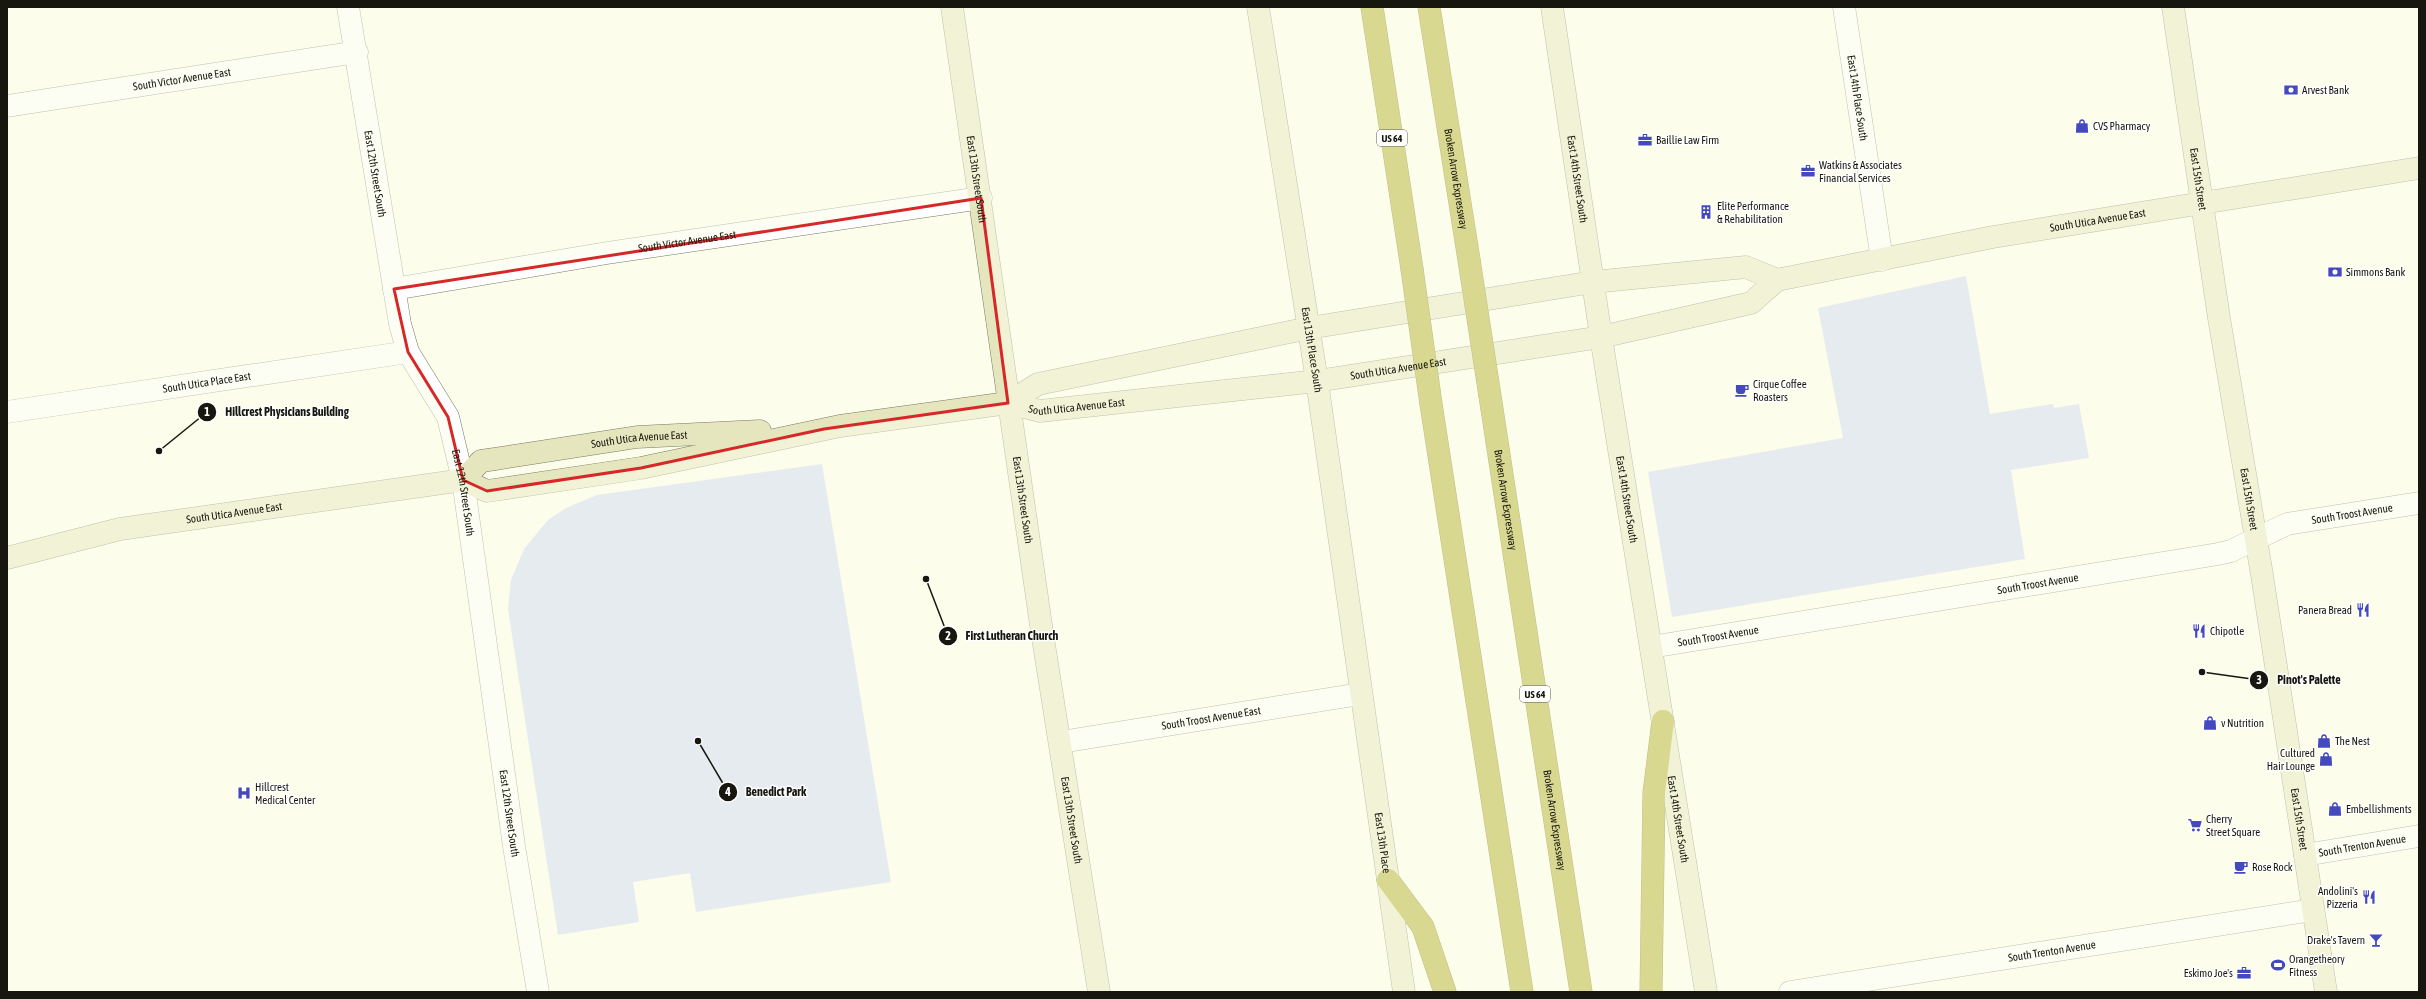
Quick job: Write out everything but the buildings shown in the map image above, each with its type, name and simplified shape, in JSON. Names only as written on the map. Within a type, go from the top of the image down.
[{"type":"highway","name":"US 64","points":[[1372,7],[1431,404],[1522,992]]},
{"type":"highway","name":"Broken Arrow Expressway","points":[[1429,7],[1581,992]]},
{"type":"highway","points":[[1435,48],[1437,7]]},
{"type":"highway","points":[[1651,992],[1654,794],[1663,721]]},
{"type":"highway","points":[[1388,880],[1423,927],[1445,992]]},
{"type":"main road","name":"East 13th Street South","points":[[952,7],[981,198],[1008,403],[1099,992]]},
{"type":"main road","name":"East 13th Place South","points":[[1258,7],[1317,381],[1360,694]]},
{"type":"main road","name":"East 14th Street South","points":[[1552,7],[1601,337],[1706,992]]},
{"type":"main road","name":"East 15th Street","points":[[2173,7],[2202,204],[2257,539],[2326,992]]},
{"type":"main road","name":"South Utica Avenue East","points":[[7,558],[120,529],[463,480],[487,491],[641,468],[824,429],[1008,403],[1040,411],[1317,381],[1601,337],[1751,302],[1778,280],[1986,239],[2419,168]]},
{"type":"main road","name":"South Utica Avenue East","points":[[1008,403],[1038,384],[1309,328],[1593,282],[1746,266],[1778,280]]},
{"type":"main road","name":"South Utica Avenue East","points":[[463,480],[481,461],[623,439],[824,429]]},
{"type":"main road","name":"East 13th Place","points":[[1360,694],[1404,992]]},
{"type":"street","name":"East 12th Street South","points":[[348,7],[357,52],[394,289],[408,352],[448,417],[463,480],[515,853],[538,992]]},
{"type":"street","name":"East 14th Place South","points":[[1844,7],[1882,260]]},
{"type":"street","name":"South Victor Avenue East","points":[[7,106],[357,52]]},
{"type":"street","name":"South Victor Avenue East","points":[[394,289],[607,254],[981,198]]},
{"type":"street","name":"South Utica Place East","points":[[7,412],[408,352]]},
{"type":"street","name":"South Troost Avenue","points":[[1651,647],[2218,554],[2231,551],[2287,524],[2419,503]]},
{"type":"street","name":"South Troost Avenue East","points":[[1061,742],[1360,694]]},
{"type":"street","name":"South Trenton Avenue","points":[[2305,855],[2419,836]]},
{"type":"street","name":"South Trenton Avenue","points":[[1790,992],[2313,910]]},
{"type":"highlighted area","points":[[981,198],[1008,403],[824,429],[641,468],[487,491],[463,480],[448,417],[408,352],[394,289]]},
{"type":"shaded area","points":[[1966,276],[1990,414],[2053,404],[2054,408],[2079,404],[2089,458],[2011,470],[2025,559],[1672,617],[1648,472],[1843,438],[1818,308]]},
{"type":"shaded area","points":[[822,464],[891,882],[696,912],[690,873],[633,882],[639,922],[558,935],[508,609],[511,580],[524,549],[548,520],[566,508],[597,495]]},
{"type":"place","name":"Arvest Bank","points":[[2291,90]]},
{"type":"place","name":"CVS Pharmacy","points":[[2082,126]]},
{"type":"place","name":"Baillie Law Firm","points":[[1645,140]]},
{"type":"place","name":"Watkins & Associates Financial Services","points":[[1808,171]]},
{"type":"place","name":"Elite Performance & Rehabilitation","points":[[1706,212]]},
{"type":"place","name":"Simmons Bank","points":[[2335,272]]},
{"type":"place","name":"Cirque Coffee Roasters","points":[[1742,390]]},
{"type":"place","name":"Hillcrest Physicians Building","points":[[159,451]]},
{"type":"place","name":"First Lutheran Church","points":[[926,579]]},
{"type":"place","name":"Panera Bread","points":[[2363,610]]},
{"type":"place","name":"Chipotle","points":[[2199,631]]},
{"type":"place","name":"Pinot's Palette","points":[[2202,672]]},
{"type":"place","name":"v Nutrition","points":[[2210,723]]},
{"type":"place","name":"Benedict Park","points":[[698,741]]},
{"type":"place","name":"The Nest","points":[[2324,741]]},
{"type":"place","name":"Cultured Hair Lounge","points":[[2326,759]]},
{"type":"place","name":"Hillcrest Medical Center","points":[[244,793]]},
{"type":"place","name":"Embellishments","points":[[2335,809]]},
{"type":"place","name":"Cherry Street Square","points":[[2195,825]]},
{"type":"place","name":"Rose Rock","points":[[2241,867]]},
{"type":"place","name":"Andolini's Pizzeria","points":[[2369,897]]},
{"type":"place","name":"Drake's Tavern","points":[[2376,940]]},
{"type":"place","name":"Orangetheory Fitness","points":[[2278,965]]},
{"type":"place","name":"Eskimo Joe's","points":[[2244,973]]}]
